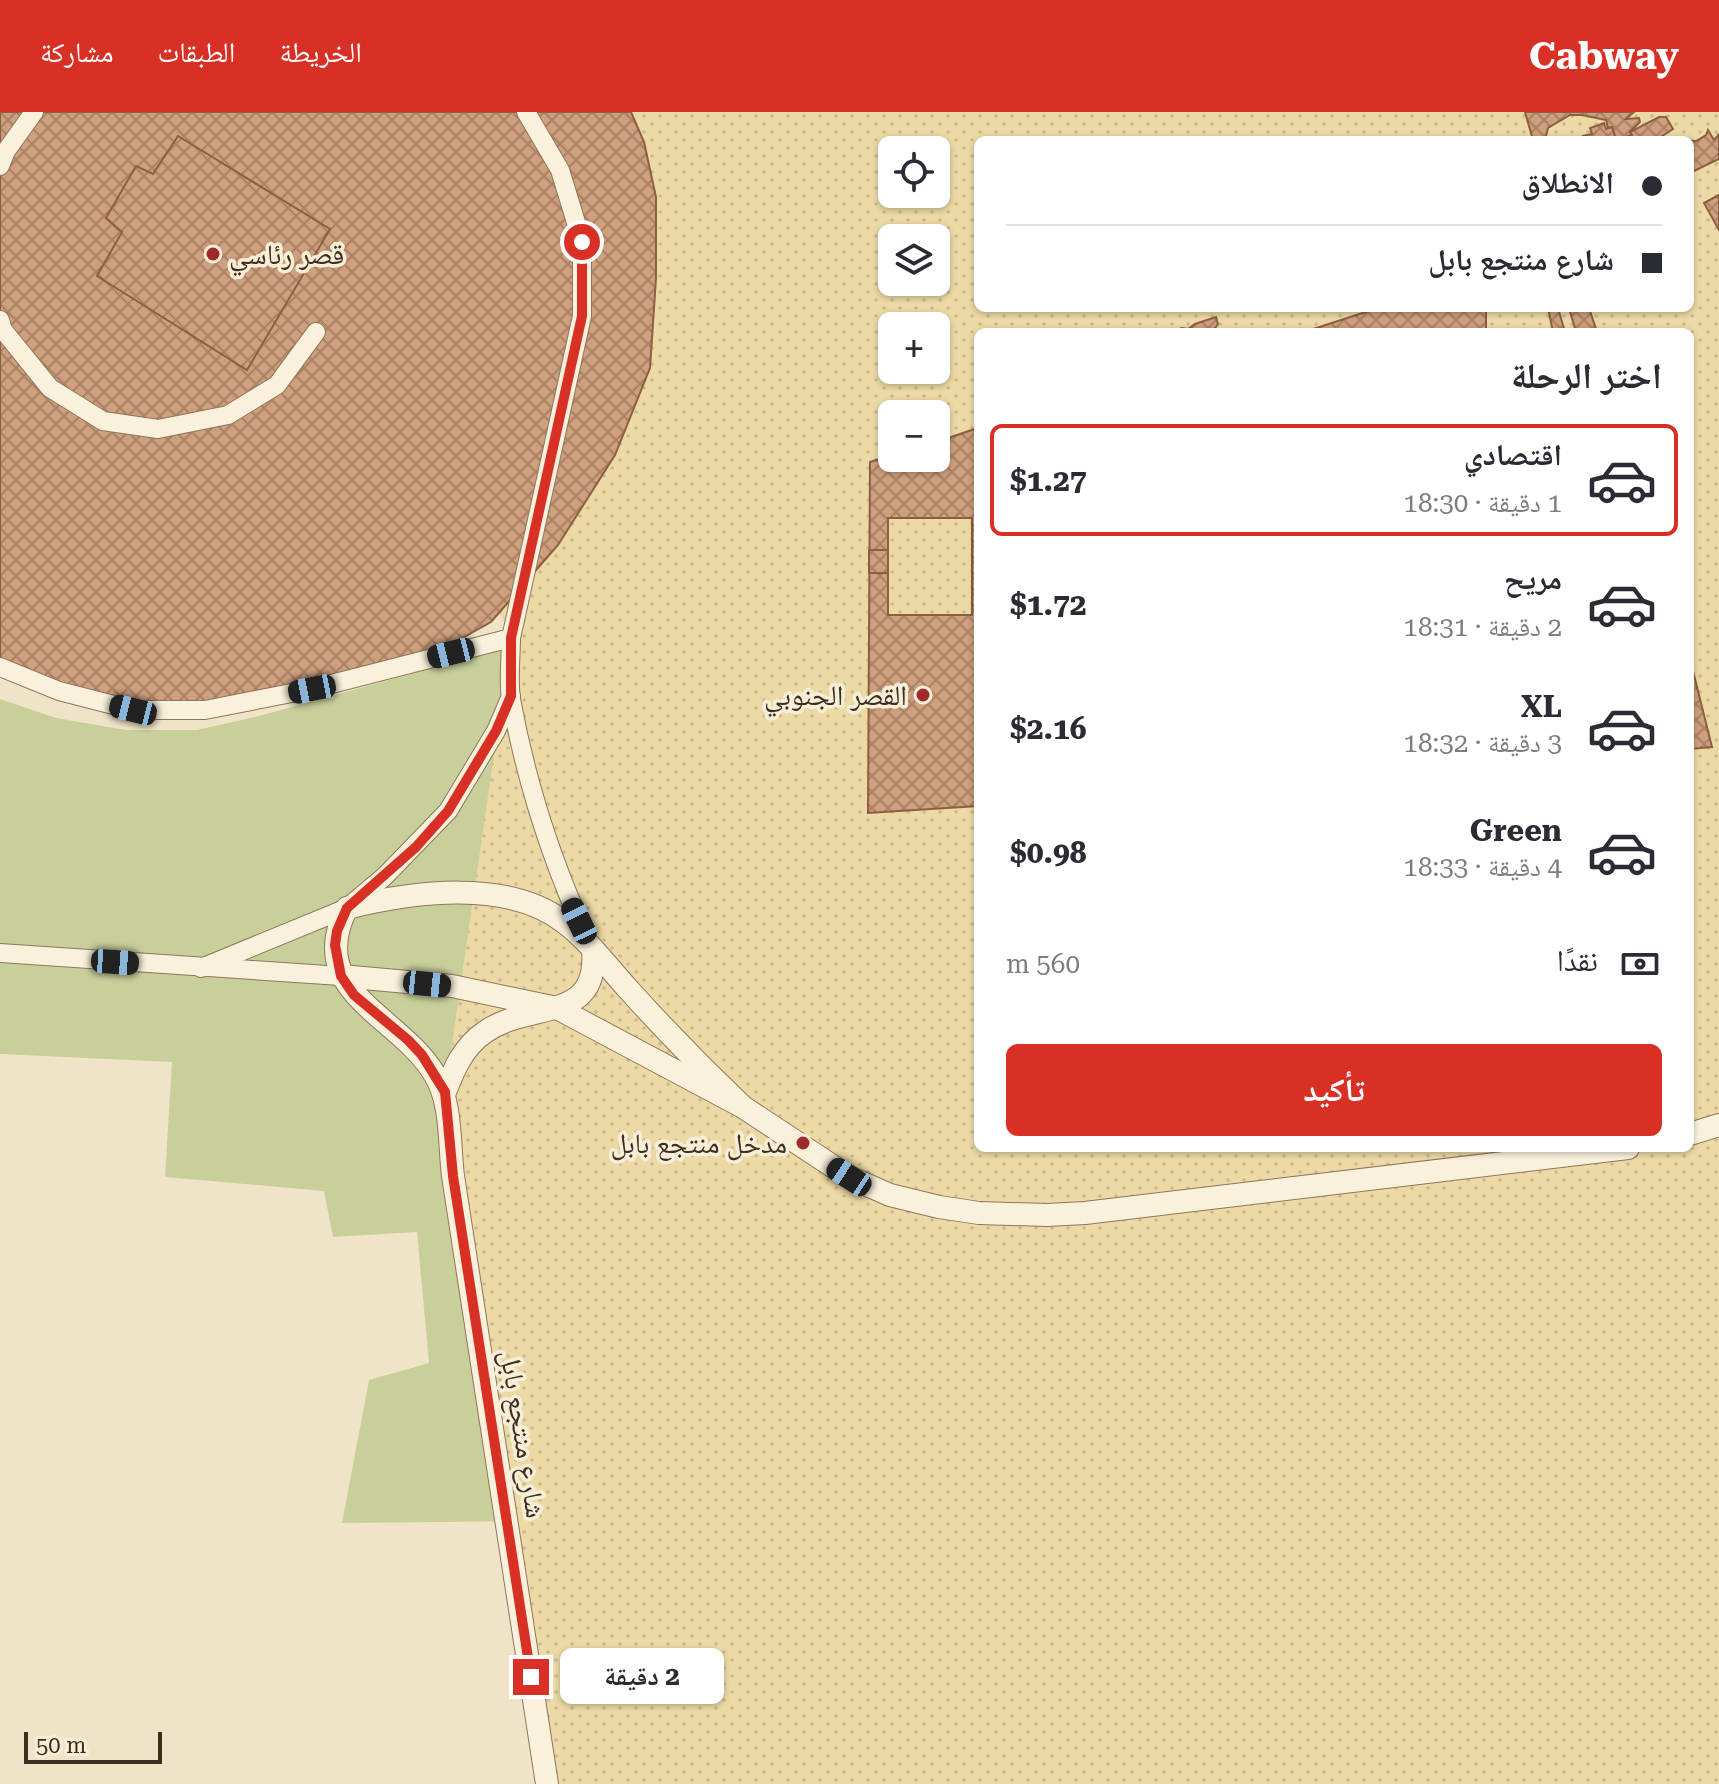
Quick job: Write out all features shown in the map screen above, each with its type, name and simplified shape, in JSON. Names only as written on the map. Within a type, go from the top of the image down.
[{"type":"street","points":[[0,166],[6,151],[34,112]]},
{"type":"street","points":[[526,112],[560,170],[582,242],[582,316],[511,638],[511,696],[532,785],[566,893],[593,950],[595,972],[588,989],[574,1001],[557,1008]]},
{"type":"street","points":[[0,320],[3,330],[50,388],[103,421],[158,429],[228,415],[277,385],[316,332]]},
{"type":"street","points":[[0,667],[59,691],[133,710],[205,710],[312,689],[511,638]]},
{"type":"street","points":[[341,976],[335,945],[337,931],[347,908],[416,847],[448,811],[496,731],[511,696]]},
{"type":"street","points":[[201,968],[347,908],[418,895],[451,892],[480,894],[541,909],[564,922],[593,950],[664,1029],[743,1107]]},
{"type":"street","points":[[0,953],[452,986],[557,1008],[743,1107],[849,1177],[869,1187],[939,1207],[1010,1215],[1085,1213],[1595,1152]]},
{"type":"street","name":"شارع منتجع بابل","points":[[341,976],[354,995],[422,1055],[445,1092],[453,1176],[547,1784]]},
{"type":"street","name":"شارع منتجع بابل","points":[[445,1092],[463,1052],[482,1033],[503,1020],[557,1008]]},
{"type":"street","points":[[1694,1133],[1719,1125]]},
{"type":"green space","points":[[950,291],[974,306],[974,312],[978,312],[978,328],[974,328],[974,331],[950,328],[950,312],[878,312],[878,365],[544,1306],[1719,1158],[1719,1784],[542,1521],[342,1523],[369,1380],[429,1363],[417,1232],[333,1237],[324,1191],[165,1177],[172,1062],[0,1054],[0,699],[56,718],[126,730],[197,730],[418,672],[567,606],[878,296],[950,296]]},
{"type":"sand","points":[[273,112],[1719,112],[1719,1784],[547,1784],[445,1092],[511,638]]},
{"type":"building","points":[[0,112],[631,112],[644,142],[656,197],[656,278],[650,368],[615,455],[558,545],[491,622],[421,661],[312,689],[133,710],[0,667]]},
{"type":"building","points":[[1525,112],[1634,112],[1626,119],[1639,118],[1640,122],[1630,132],[1632,135],[1615,136],[1606,120],[1570,115],[1548,128],[1546,136],[1532,136]]},
{"type":"building","points":[[1659,117],[1666,117],[1673,129],[1662,136],[1630,136],[1630,132]]},
{"type":"building","points":[[1604,123],[1606,129],[1612,127],[1615,136],[1583,136],[1592,134],[1590,128]]},
{"type":"building","points":[[1708,130],[1714,140],[1719,134],[1719,159],[1694,171],[1694,141],[1706,135]]},
{"type":"building","name":"قصر رئاسي","points":[[178,136],[330,229],[247,370],[97,276],[122,232],[106,218],[136,166],[153,174]]},
{"type":"building","points":[[1719,195],[1719,230],[1704,203]]},
{"type":"building","points":[[1366,312],[1486,312],[1486,328],[1316,328]]},
{"type":"building","points":[[1549,312],[1559,312],[1564,328],[1552,328]]},
{"type":"building","points":[[1570,312],[1590,312],[1596,328],[1575,328]]},
{"type":"building","points":[[1216,317],[1218,324],[1215,328],[1189,328]]},
{"type":"building","name":"القصر الجنوبي","points":[[974,429],[974,806],[868,813],[870,462],[878,459],[878,472],[950,472],[950,437]],"holes":[[[888,518],[972,518],[972,615],[888,615]]]},
{"type":"building","points":[[869,550],[888,550],[888,573],[869,573]]},
{"type":"building","points":[[1694,675],[1712,747],[1694,749]]},
{"type":"place","name":"قصر رئاسي","points":[[213,254]]},
{"type":"place","name":"القصر الجنوبي","points":[[923,695]]},
{"type":"place","name":"مدخل منتجع بابل","points":[[803,1143]]},
{"type":"route","points":[[531,1677],[453,1176],[445,1092],[422,1055],[408,1040],[354,995],[341,976],[335,945],[337,931],[347,908],[416,847],[448,811],[496,731],[511,696],[511,638],[582,316],[582,242]]}]
